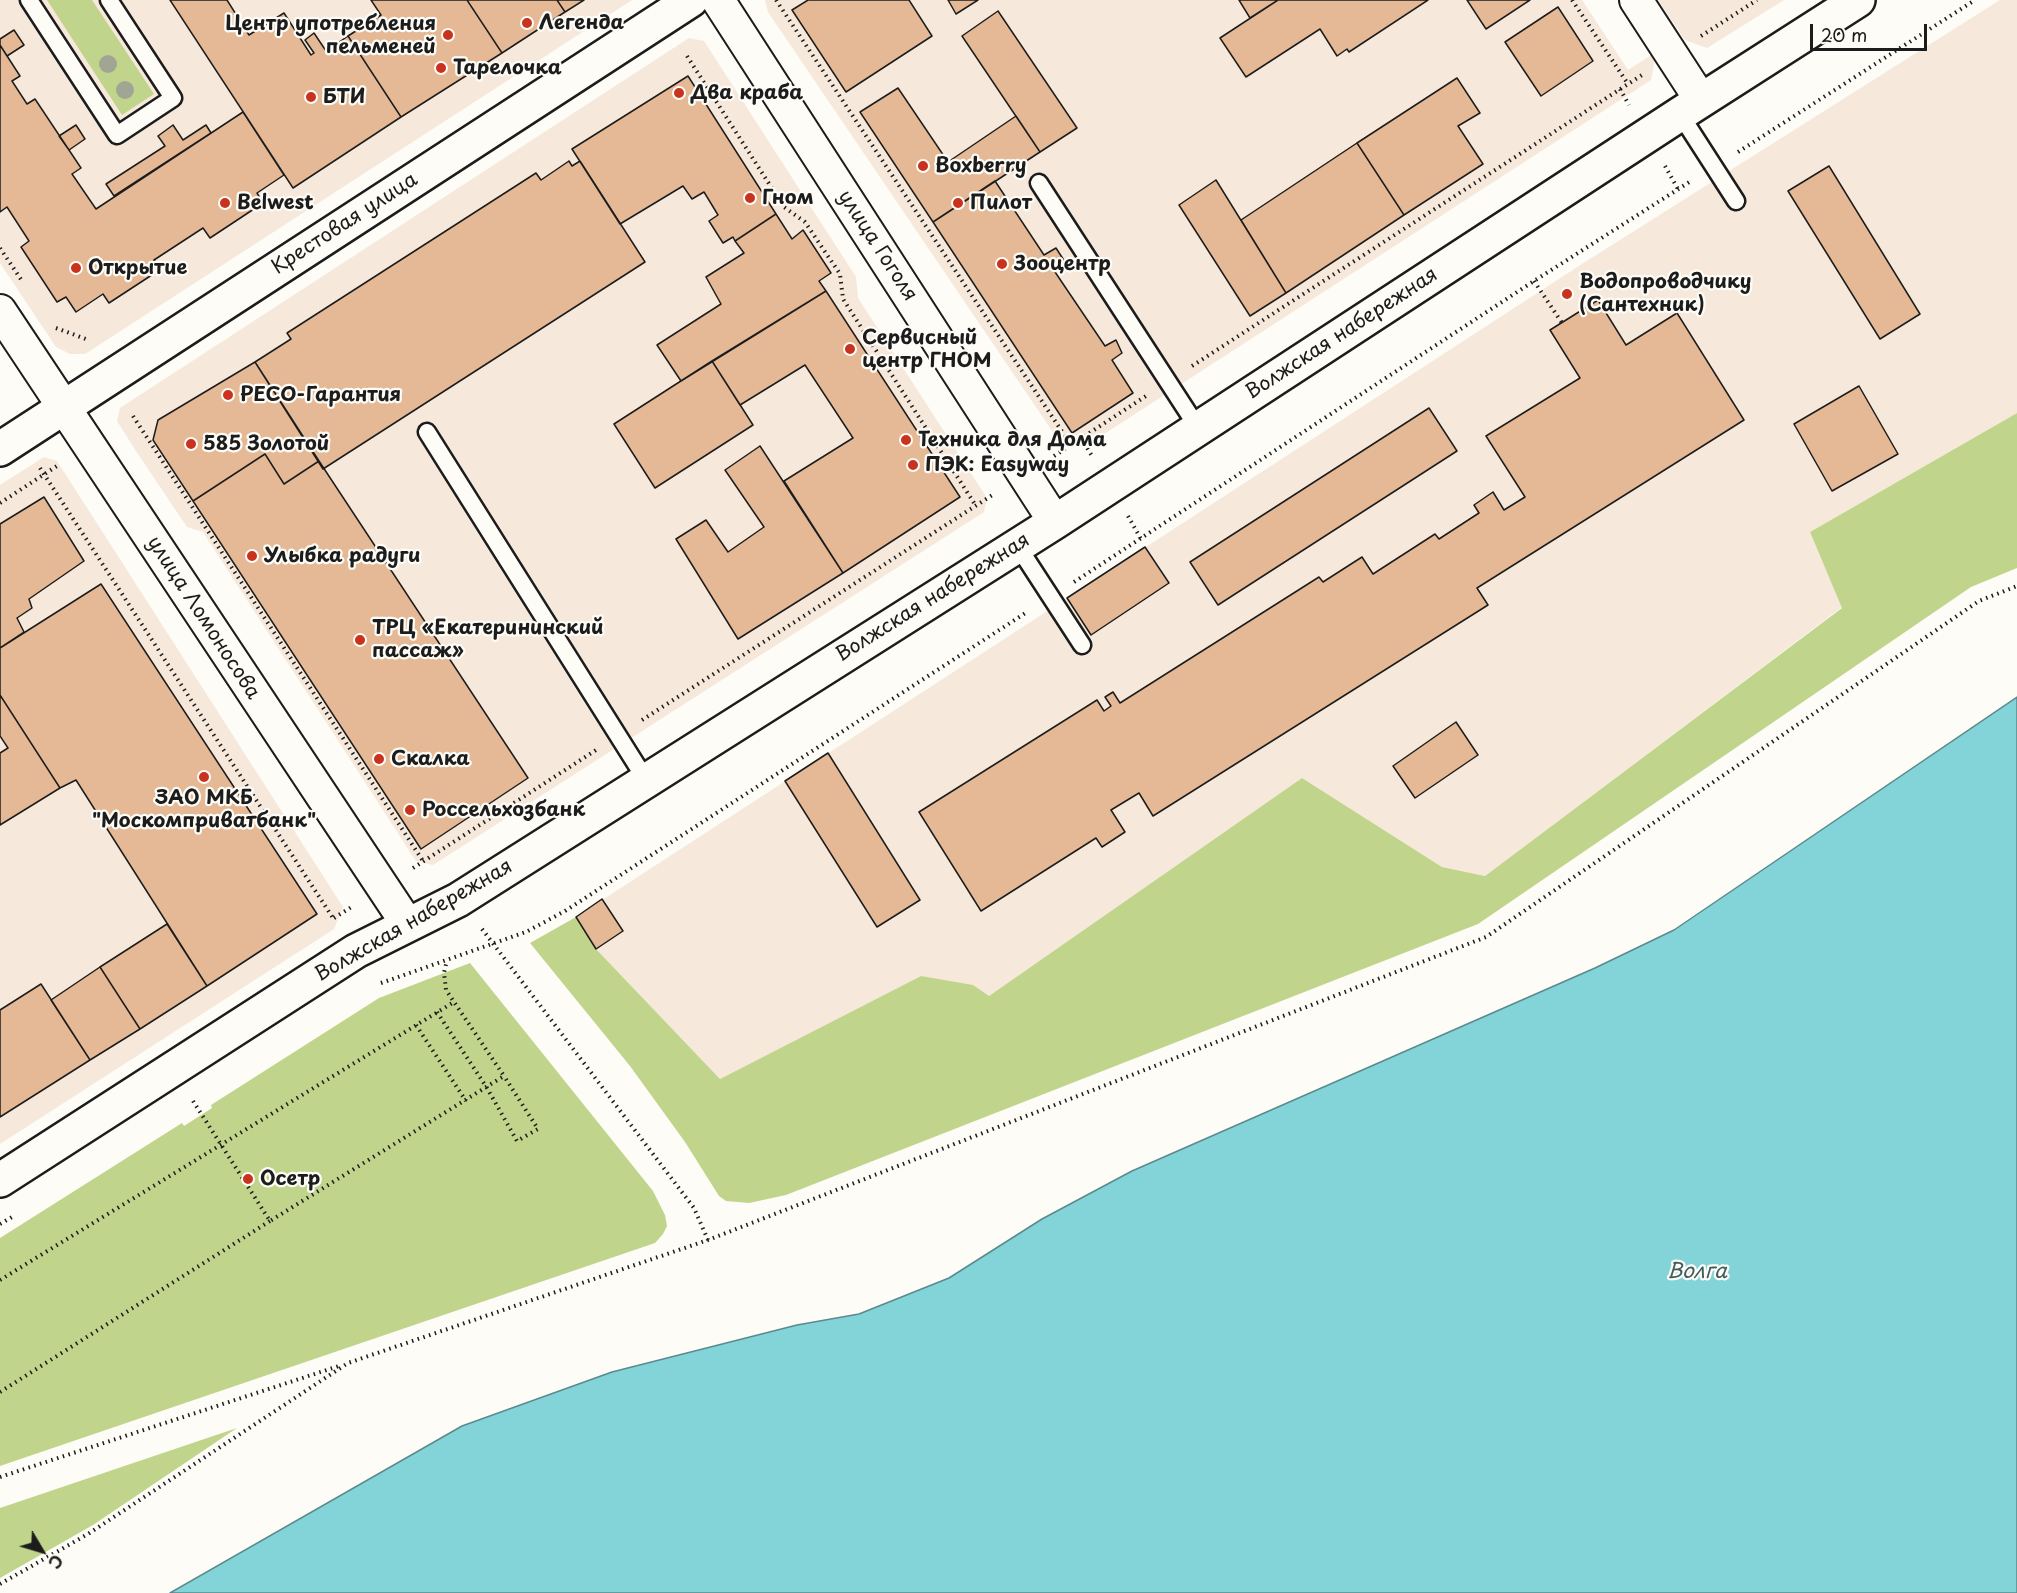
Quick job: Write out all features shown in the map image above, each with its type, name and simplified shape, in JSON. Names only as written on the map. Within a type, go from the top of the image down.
[{"type":"street","name":"Крестовая улица","points":[[10,442],[691,0]]},
{"type":"street","name":"улица Гоголя","points":[[718,0],[1055,522]]},
{"type":"street","points":[[1636,0],[1690,107]]},
{"type":"street","name":"Волжская набережная","points":[[0,1180],[356,951],[458,900],[1055,522],[1690,107],[1858,0]]},
{"type":"street","name":"улица Ломоносова","points":[[0,311],[408,925]]},
{"type":"lane","points":[[29,0],[117,135],[174,98],[110,0]]},
{"type":"lane","points":[[1690,107],[1714,167],[1736,201]]},
{"type":"lane","points":[[1039,183],[1198,428]]},
{"type":"lane","points":[[427,432],[646,780]]},
{"type":"lane","points":[[1017,545],[1082,645]]},
{"type":"path","points":[[776,0],[1071,445]]},
{"type":"path","points":[[1572,0],[1628,84]]},
{"type":"path","points":[[376,984],[526,932],[566,911],[1534,281],[1975,0]]},
{"type":"path","points":[[687,56],[784,207],[805,222],[840,274],[843,299],[976,506]]},
{"type":"path","points":[[1534,281],[1562,323]]},
{"type":"path","points":[[133,416],[423,861]]},
{"type":"path","points":[[10,442],[44,474],[334,918],[324,924]]},
{"type":"path","points":[[0,503],[89,445]]},
{"type":"path","points":[[0,1477],[348,1363],[708,1240],[1486,937],[1979,601],[2017,586]]},
{"type":"path","points":[[458,900],[494,944],[694,1208],[708,1240]]},
{"type":"path","points":[[437,1011],[487,1088],[517,1141],[538,1129],[446,990],[444,973],[447,960]]},
{"type":"path","points":[[0,1280],[454,1002]]},
{"type":"path","points":[[416,1025],[466,1101]]},
{"type":"path","points":[[0,1392],[504,1076]]},
{"type":"path","points":[[202,1095],[193,1101],[270,1221]]},
{"type":"path","points":[[0,1224],[19,1212]]},
{"type":"path","points":[[0,1584],[88,1534],[348,1363]]},
{"type":"shaded area","points":[[0,0],[632,0],[85,354],[70,354],[56,347],[0,263]]},
{"type":"shaded area","points":[[765,0],[1582,0],[1628,70],[1653,54],[1655,59],[1651,80],[1084,447],[1069,447],[1059,441],[768,12]]},
{"type":"shaded area","points":[[1658,0],[1784,0],[1707,48],[1685,40]]},
{"type":"shaded area","points":[[2000,0],[2017,0],[2017,413],[1810,532],[1842,607],[1485,876],[1442,867],[1302,778],[989,996],[921,976],[720,1079],[596,949],[576,917],[1582,264]]},
{"type":"shaded area","points":[[689,38],[704,41],[856,277],[858,298],[987,498],[984,512],[433,865],[416,861],[203,532],[187,527],[134,448],[117,421],[120,408]]},
{"type":"shaded area","points":[[44,457],[57,461],[343,907],[334,929],[0,1144],[0,485]]},
{"type":"green space","points":[[47,0],[92,0],[154,94],[122,115]]},
{"type":"green space","points":[[2017,413],[2017,568],[1971,587],[1478,924],[786,1195],[749,1203],[726,1201],[719,1196],[685,1142],[630,1066],[530,943],[576,917],[596,949],[720,1079],[921,976],[973,985],[989,996],[1302,778],[1442,867],[1485,876],[1842,608],[1810,532]]},
{"type":"green space","points":[[470,963],[653,1191],[665,1215],[667,1226],[655,1243],[0,1466],[0,1238],[182,1123],[184,1126],[212,1108],[211,1105],[379,998]]},
{"type":"green space","points":[[237,1428],[93,1525],[0,1578],[0,1508]]},
{"type":"water","name":"Волга","points":[[2017,697],[2017,1593],[170,1593],[462,1426],[612,1372],[797,1325],[859,1314],[949,1278],[1042,1219],[1132,1171],[1595,968],[1674,930]]},
{"type":"building","name":"БТИ","points":[[170,0],[227,0],[249,35],[284,13],[311,55],[314,53],[305,40],[314,33],[326,51],[348,36],[401,117],[293,188]]},
{"type":"building","points":[[371,0],[467,0],[502,53],[401,117],[348,36],[381,15]]},
{"type":"building","points":[[467,0],[557,0],[565,12],[502,53]]},
{"type":"building","points":[[557,0],[584,0],[565,12]]},
{"type":"building","points":[[808,0],[909,0],[932,36],[846,92],[792,10]]},
{"type":"building","points":[[948,0],[978,0],[956,14]]},
{"type":"building","points":[[1239,0],[1278,0],[1250,18]]},
{"type":"building","points":[[1278,0],[1428,0],[1349,52],[1347,49],[1337,56],[1320,29],[1246,77],[1220,38]]},
{"type":"building","points":[[1467,0],[1530,0],[1486,29]]},
{"type":"building","points":[[1558,7],[1593,61],[1541,96],[1505,42]]},
{"type":"building","points":[[998,11],[1077,128],[1040,152],[962,36]]},
{"type":"building","points":[[14,30],[24,45],[7,56],[0,45],[0,39]]},
{"type":"building","points":[[0,45],[20,76],[12,81],[27,104],[35,99],[81,168],[72,174],[96,209],[243,112],[284,175],[257,193],[263,203],[210,238],[203,228],[154,260],[161,269],[109,303],[103,294],[76,312],[66,297],[57,302],[21,247],[29,241],[7,207],[0,212]]},
{"type":"building","points":[[688,76],[776,214],[735,241],[733,237],[723,243],[709,221],[718,215],[704,192],[692,199],[683,186],[620,224],[572,149]]},
{"type":"building","points":[[1457,78],[1480,113],[1458,126],[1483,164],[1404,215],[1357,143]]},
{"type":"building","points":[[898,88],[948,162],[1016,116],[1040,152],[933,222],[860,112]]},
{"type":"building","points":[[76,125],[85,139],[69,150],[59,136]]},
{"type":"building","points":[[173,125],[183,140],[206,125],[211,133],[114,196],[106,184],[165,146],[158,136]]},
{"type":"building","points":[[1357,143],[1404,215],[1286,293],[1241,220]]},
{"type":"building","points":[[569,161],[572,166],[580,161],[645,262],[323,469],[255,362],[291,339],[287,333],[536,173],[541,180]]},
{"type":"building","points":[[1829,166],[1920,314],[1880,339],[1788,191]]},
{"type":"building","points":[[1216,180],[1286,293],[1250,316],[1179,205]]},
{"type":"building","points":[[995,181],[1044,255],[1056,248],[1065,262],[1053,269],[1105,346],[1116,340],[1122,353],[1112,360],[1133,393],[1072,433],[933,222]]},
{"type":"building","points":[[776,214],[792,239],[803,230],[831,273],[819,281],[826,291],[681,381],[657,345],[721,304],[706,277],[744,253],[735,241]]},
{"type":"building","points":[[826,291],[960,497],[843,573],[784,481],[853,438],[805,365],[740,405],[712,361]]},
{"type":"building","points":[[1598,300],[1626,345],[1677,313],[1744,420],[1477,588],[1488,605],[1153,816],[1139,793],[1111,810],[1125,832],[1102,847],[1096,838],[981,911],[919,812],[1097,700],[1104,711],[1111,706],[1105,697],[1113,692],[1120,703],[1319,577],[1323,582],[1362,557],[1373,574],[1435,534],[1439,539],[1479,513],[1474,505],[1493,492],[1504,510],[1525,497],[1486,436],[1580,378],[1550,330]]},
{"type":"building","points":[[712,361],[753,425],[655,488],[614,424]]},
{"type":"building","points":[[255,362],[319,461],[284,484],[265,454],[193,501],[153,440],[158,420]]},
{"type":"building","points":[[1859,386],[1898,454],[1832,491],[1794,424]]},
{"type":"building","points":[[1429,408],[1457,451],[1218,605],[1190,562]]},
{"type":"building","points":[[760,446],[843,573],[738,639],[676,539],[706,520],[728,552],[764,527],[725,470]]},
{"type":"building","name":"ТРЦ «Екатерининский пассаж»","points":[[265,454],[284,484],[319,461],[528,778],[421,849],[193,501]]},
{"type":"building","points":[[44,497],[84,561],[29,599],[32,608],[17,618],[24,632],[0,648],[0,524]]},
{"type":"building","points":[[1145,547],[1169,583],[1091,635],[1067,598]]},
{"type":"building","points":[[101,584],[317,914],[207,986],[76,780],[60,788],[0,695],[0,648]]},
{"type":"building","points":[[0,695],[60,788],[0,825],[0,753],[8,748],[0,736]]},
{"type":"building","points":[[1456,722],[1478,755],[1415,798],[1393,766]]},
{"type":"building","points":[[828,753],[920,900],[877,927],[785,781]]},
{"type":"building","points":[[602,899],[623,931],[596,949],[576,917]]},
{"type":"building","points":[[167,924],[207,986],[140,1029],[100,967]]},
{"type":"building","points":[[100,967],[140,1029],[90,1060],[51,1000]]},
{"type":"building","points":[[41,984],[90,1060],[0,1117],[0,1010]]},
{"type":"place","name":"Легенда","points":[[527,23]]},
{"type":"place","name":"Центр употребления пельменей","points":[[448,35]]},
{"type":"place","name":"Тарелочка","points":[[441,68]]},
{"type":"place","name":"Два краба","points":[[679,93]]},
{"type":"place","name":"БТИ","points":[[311,97]]},
{"type":"place","name":"Boxberry","points":[[923,166]]},
{"type":"place","name":"Гном","points":[[750,198]]},
{"type":"place","name":"Belwest","points":[[225,203]]},
{"type":"place","name":"Пилот","points":[[958,203]]},
{"type":"place","name":"Зооцентр","points":[[1002,264]]},
{"type":"place","name":"Открытие","points":[[76,268]]},
{"type":"place","name":"Водопроводчику (Сантехник)","points":[[1567,294]]},
{"type":"place","name":"Сервисный центр ГНОМ","points":[[850,349]]},
{"type":"place","name":"РЕСО-Гарантия","points":[[228,395]]},
{"type":"place","name":"Техника для Дома","points":[[906,440]]},
{"type":"place","name":"585 Золотой","points":[[191,444]]},
{"type":"place","name":"ПЭК: Easyway","points":[[913,465]]},
{"type":"place","name":"Улыбка радуги","points":[[252,556]]},
{"type":"place","name":"ТРЦ «Екатерининский пассаж»","points":[[360,640]]},
{"type":"place","name":"Скалка","points":[[379,759]]},
{"type":"place","name":"ЗАО МКБ \"Москомприватбанк\"","points":[[204,777]]},
{"type":"place","name":"Россельхозбанк","points":[[410,810]]},
{"type":"place","name":"Осетр","points":[[248,1179]]}]
